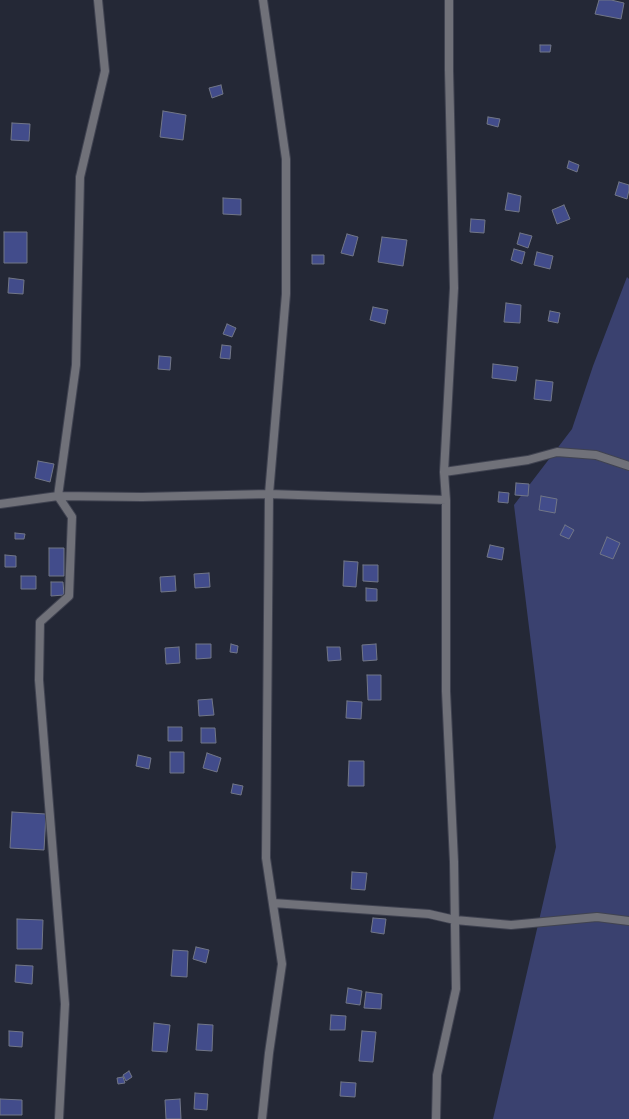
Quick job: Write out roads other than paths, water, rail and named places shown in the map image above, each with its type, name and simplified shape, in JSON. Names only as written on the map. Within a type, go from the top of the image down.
[{"type":"street","points":[[59,1119],[65,1004],[39,680],[40,622],[70,596],[72,517],[58,496],[76,365],[80,177],[105,71],[98,0]]},
{"type":"street","points":[[262,1119],[269,1054],[282,964],[266,858],[269,494],[286,294],[286,159],[263,0]]},
{"type":"street","points":[[436,1119],[437,1075],[456,989],[454,862],[446,691],[446,500],[444,472],[454,288],[448,70],[449,0]]},
{"type":"street","points":[[444,472],[528,460],[557,452],[596,456],[629,466]]},
{"type":"street","points":[[0,504],[58,496],[142,497],[269,494],[446,500]]},
{"type":"street","points":[[273,902],[429,914],[455,920],[511,925],[598,917],[629,921]]}]
